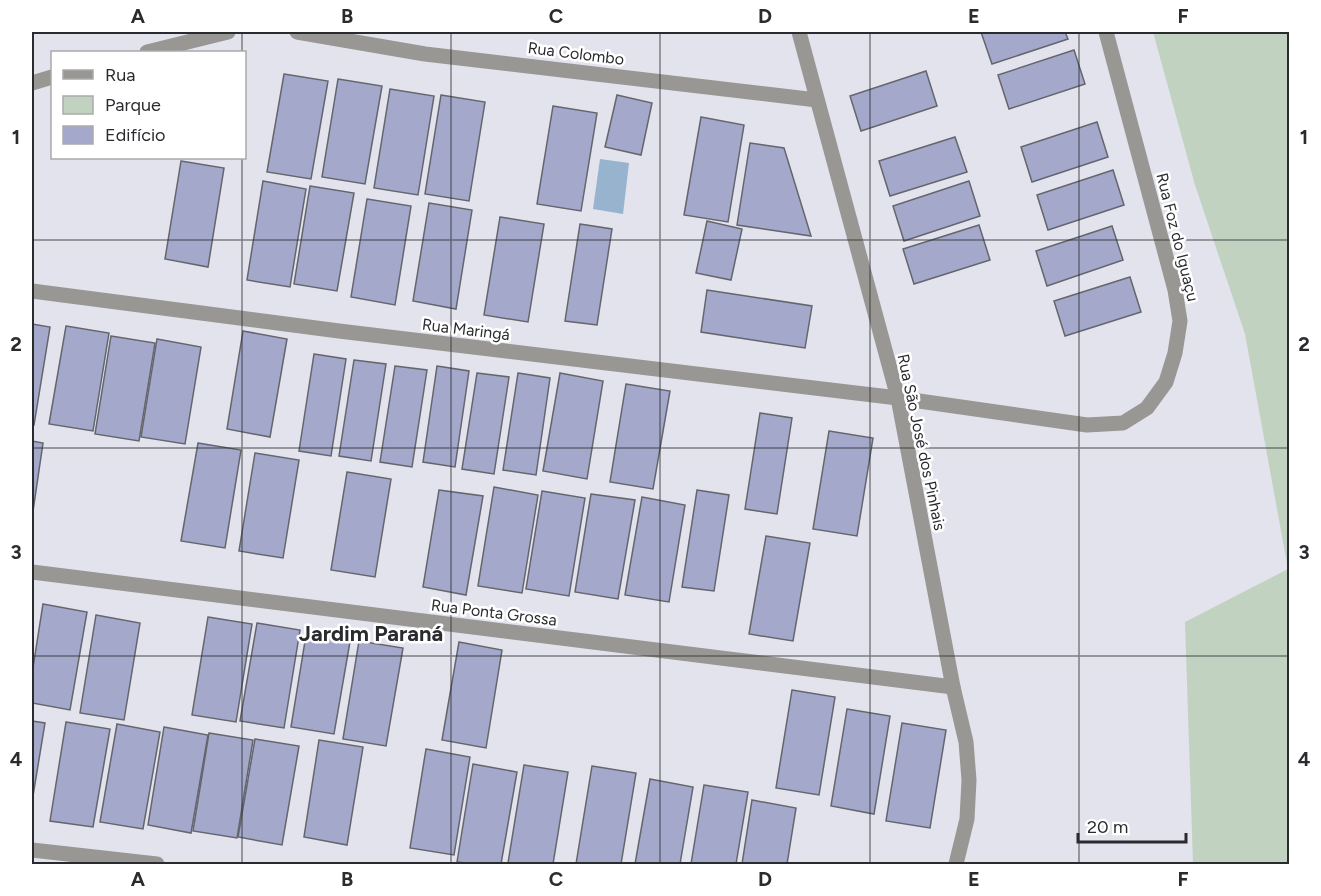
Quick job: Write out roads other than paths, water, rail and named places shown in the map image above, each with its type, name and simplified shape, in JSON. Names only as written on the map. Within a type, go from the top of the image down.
[{"type":"street","points":[[151,51],[228,32]]},
{"type":"street","name":"Rua Colombo","points":[[297,32],[425,54],[817,100]]},
{"type":"street","name":"Rua São José dos Pinhais","points":[[799,32],[898,398],[953,687],[966,742],[969,780],[967,819],[956,864]]},
{"type":"street","name":"Rua Foz do Iguaçu","points":[[898,398],[1087,425],[1123,423],[1147,408],[1166,382],[1175,353],[1180,321],[1175,290],[1106,32]]},
{"type":"street","points":[[32,83],[51,77]]},
{"type":"street","name":"Rua Maringá","points":[[32,291],[351,333],[898,398]]},
{"type":"street","name":"Rua Ponta Grossa","points":[[32,572],[953,687]]},
{"type":"street","points":[[32,850],[156,864]]},
{"type":"water","points":[[600,159],[629,163],[623,214],[593,209]]},
{"type":"district","name":"Jardim Paraná","points":[[371,633]]}]
